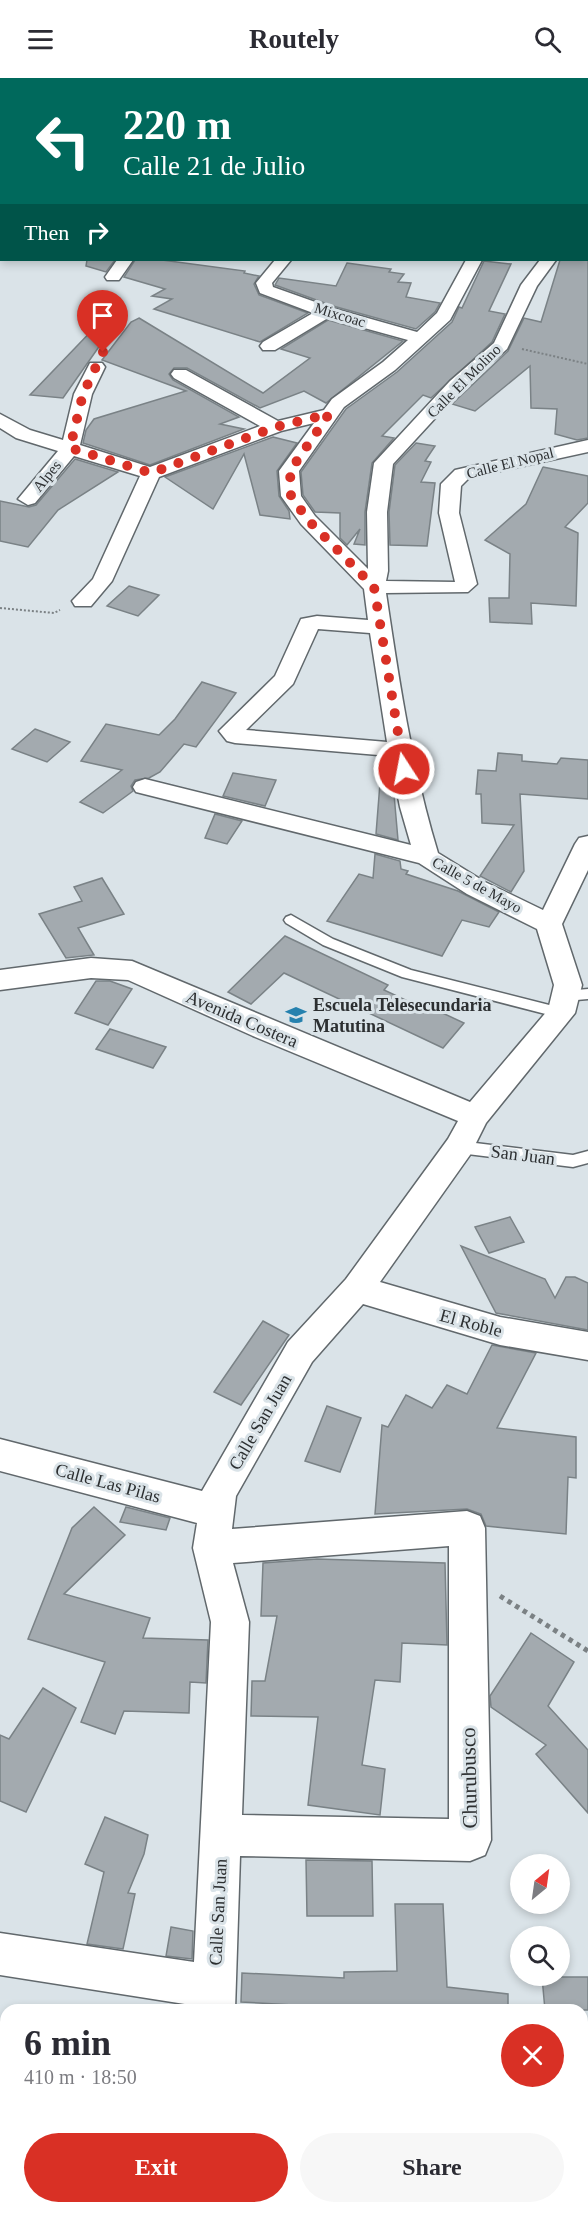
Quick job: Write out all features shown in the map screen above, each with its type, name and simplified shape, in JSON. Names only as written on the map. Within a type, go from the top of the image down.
[{"type":"street","points":[[113,277],[124,261]]},
{"type":"street","name":"Mixcoac","points":[[282,261],[264,283],[266,290],[326,312],[421,338]]},
{"type":"street","points":[[374,587],[308,520],[291,496],[290,471],[329,414],[354,390],[389,366],[444,316],[473,261]]},
{"type":"street","name":"Calle El Molino","points":[[384,463],[456,385],[501,345],[529,285],[547,261]]},
{"type":"street","points":[[269,346],[326,312]]},
{"type":"street","name":"Alpes","points":[[28,499],[70,448],[83,394],[96,367]]},
{"type":"street","points":[[180,374],[276,427]]},
{"type":"street","points":[[0,420],[23,434],[151,473],[276,427],[329,414]]},
{"type":"street","name":"Calle El Nopal","points":[[374,587],[461,588],[466,584],[449,513],[451,484],[462,474],[588,446]]},
{"type":"street","name":"Calle 5 de Mayo","points":[[384,463],[377,512],[378,571],[374,587],[378,627],[412,807],[427,857],[476,888],[549,924]]},
{"type":"street","points":[[83,601],[102,581],[151,473]]},
{"type":"street","points":[[378,627],[317,622],[309,624],[285,679],[231,731],[235,736],[401,750]]},
{"type":"street","points":[[146,787],[427,857]]},
{"type":"street","points":[[571,1001],[549,924],[588,844]]},
{"type":"street","name":"Avenida Costera","points":[[0,980],[91,968],[132,971],[263,1029],[475,1116]]},
{"type":"street","name":"Calle San Juan","points":[[213,1998],[230,1622],[211,1548],[219,1493],[300,1352],[357,1289],[459,1148],[475,1116],[571,1001]]},
{"type":"street","name":"El Roble","points":[[357,1289],[472,1324],[553,1343],[588,1346]]},
{"type":"street","name":"Calle Las Pilas","points":[[0,1455],[216,1511]]},
{"type":"street","name":"Churubusco","points":[[211,1548],[467,1528],[470,1840],[222,1835]]},
{"type":"street","points":[[0,1954],[213,1998]]},
{"type":"lane","points":[[291,920],[328,942],[407,974],[571,1001]]},
{"type":"lane","name":"San Juan","points":[[459,1148],[573,1161],[588,1157]]},
{"type":"path","points":[[96,367],[121,315],[106,292],[113,277]]},
{"type":"path","points":[[501,345],[588,364]]},
{"type":"path","points":[[0,608],[54,613],[83,601]]},
{"type":"path","points":[[467,1576],[588,1651]]},
{"type":"building","points":[[87,261],[114,261],[106,272],[86,266]]},
{"type":"building","points":[[134,261],[170,261],[245,271],[244,273],[259,276],[254,284],[259,295],[308,313],[260,342],[154,309],[172,299],[152,296],[165,289],[124,277]]},
{"type":"building","points":[[484,261],[511,264],[489,311],[505,314],[492,342],[431,398],[423,395],[382,436],[394,438],[372,463],[365,512],[365,545],[354,544],[360,529],[347,545],[340,538],[340,513],[315,512],[303,495],[301,472],[346,409],[397,372],[452,322],[459,307],[462,308]]},
{"type":"building","points":[[560,261],[588,261],[588,438],[577,440],[555,434],[557,409],[531,408],[530,366],[475,411],[452,404],[508,351],[524,318],[541,322]]},
{"type":"building","points":[[347,263],[391,269],[389,272],[404,274],[398,282],[411,283],[406,297],[440,303],[435,312],[416,329],[333,306],[275,285],[279,278],[336,286]]},
{"type":"building","points":[[139,318],[263,393],[310,358],[281,349],[328,320],[403,341],[326,403],[304,391],[260,408],[187,368],[174,368],[169,374],[173,380],[239,417],[220,424],[244,429],[150,465],[83,443],[86,430],[94,419],[186,391],[102,360],[131,322]]},
{"type":"building","points":[[100,322],[110,331],[63,398],[30,395]]},
{"type":"building","points":[[273,437],[297,443],[277,471],[279,496],[289,511],[290,519],[260,515],[244,454],[213,509],[165,477]]},
{"type":"building","points":[[416,443],[435,446],[425,461],[431,462],[421,482],[435,483],[427,546],[390,545],[389,512],[395,465]]},
{"type":"building","points":[[75,459],[118,472],[58,510],[28,547],[0,541],[0,501],[29,507],[36,505]]},
{"type":"building","points":[[543,467],[588,476],[588,503],[565,527],[578,533],[576,606],[531,603],[532,624],[490,622],[489,598],[509,598],[510,554],[485,540],[526,504]]},
{"type":"building","points":[[129,586],[159,595],[138,616],[107,606]]},
{"type":"building","points":[[202,682],[236,693],[196,747],[184,744],[160,772],[149,778],[135,780],[131,786],[133,791],[103,813],[80,802],[122,770],[81,761],[106,724],[159,735],[175,719]]},
{"type":"building","points":[[35,729],[70,742],[47,762],[12,749]]},
{"type":"building","points":[[498,753],[522,755],[522,761],[557,764],[561,758],[588,760],[588,799],[520,794],[524,871],[511,892],[480,876],[514,825],[482,823],[481,794],[476,794],[478,770],[496,771]]},
{"type":"building","points":[[233,773],[276,780],[265,806],[223,796]]},
{"type":"building","points":[[380,783],[393,783],[398,840],[376,834]]},
{"type":"building","points":[[215,814],[242,821],[227,844],[205,838]]},
{"type":"building","points":[[375,854],[400,861],[401,869],[408,871],[406,874],[458,891],[499,912],[489,927],[462,920],[442,956],[327,921],[359,874],[373,878]]},
{"type":"building","points":[[102,878],[124,914],[78,928],[94,955],[66,958],[39,914],[82,901],[74,887]]},
{"type":"building","points":[[285,936],[388,985],[384,990],[433,1013],[436,1010],[464,1023],[443,1048],[284,973],[251,1004],[228,992]]},
{"type":"building","points":[[96,981],[110,981],[132,989],[108,1025],[75,1013]]},
{"type":"building","points":[[110,1029],[166,1047],[153,1068],[96,1049]]},
{"type":"building","points":[[510,1217],[524,1242],[489,1253],[475,1227]]},
{"type":"building","points":[[461,1246],[545,1279],[555,1298],[566,1277],[575,1277],[588,1283],[588,1330],[496,1313]]},
{"type":"building","points":[[263,1321],[289,1335],[241,1405],[214,1392]]},
{"type":"building","points":[[492,1345],[536,1353],[497,1428],[576,1437],[576,1478],[568,1477],[566,1534],[486,1526],[481,1514],[467,1509],[375,1514],[382,1425],[388,1427],[406,1395],[432,1408],[447,1385],[467,1394]]},
{"type":"building","points":[[327,1406],[361,1418],[340,1472],[305,1461]]},
{"type":"building","points":[[94,1507],[125,1535],[64,1594],[150,1618],[143,1638],[208,1640],[206,1683],[190,1682],[189,1713],[124,1711],[115,1734],[81,1722],[105,1662],[28,1639],[72,1528]]},
{"type":"building","points":[[126,1507],[170,1518],[166,1530],[120,1522]]},
{"type":"building","points":[[317,1559],[445,1563],[447,1645],[402,1643],[400,1682],[375,1680],[362,1765],[385,1769],[380,1815],[308,1805],[318,1717],[251,1716],[252,1681],[265,1681],[277,1616],[261,1616],[263,1563]]},
{"type":"building","points":[[531,1633],[574,1662],[548,1706],[588,1750],[588,1813],[536,1754],[546,1745],[491,1707],[490,1696]]},
{"type":"building","points":[[43,1688],[76,1708],[26,1812],[0,1801],[0,1735],[9,1739]]},
{"type":"building","points":[[105,1817],[148,1835],[144,1854],[128,1893],[135,1894],[123,1949],[87,1944],[104,1872],[85,1864]]},
{"type":"building","points":[[306,1860],[372,1861],[373,1916],[307,1916]]},
{"type":"building","points":[[395,1904],[443,1904],[447,1987],[508,1994],[508,2004],[241,2002],[242,1973],[344,1978],[344,1972],[397,1971]]},
{"type":"building","points":[[171,1927],[193,1931],[192,1959],[166,1956]]},
{"type":"building","points":[[570,1977],[588,1977],[588,2004],[544,2004],[543,1986],[570,1986]]},
{"type":"place","name":"Escuela Telesecundaria Matutina","points":[[296,1015]]},
{"type":"route","points":[[103,352],[83,394],[70,448],[151,473],[276,427],[329,414],[290,471],[291,496],[308,520],[374,587],[378,627],[404,769]]}]
